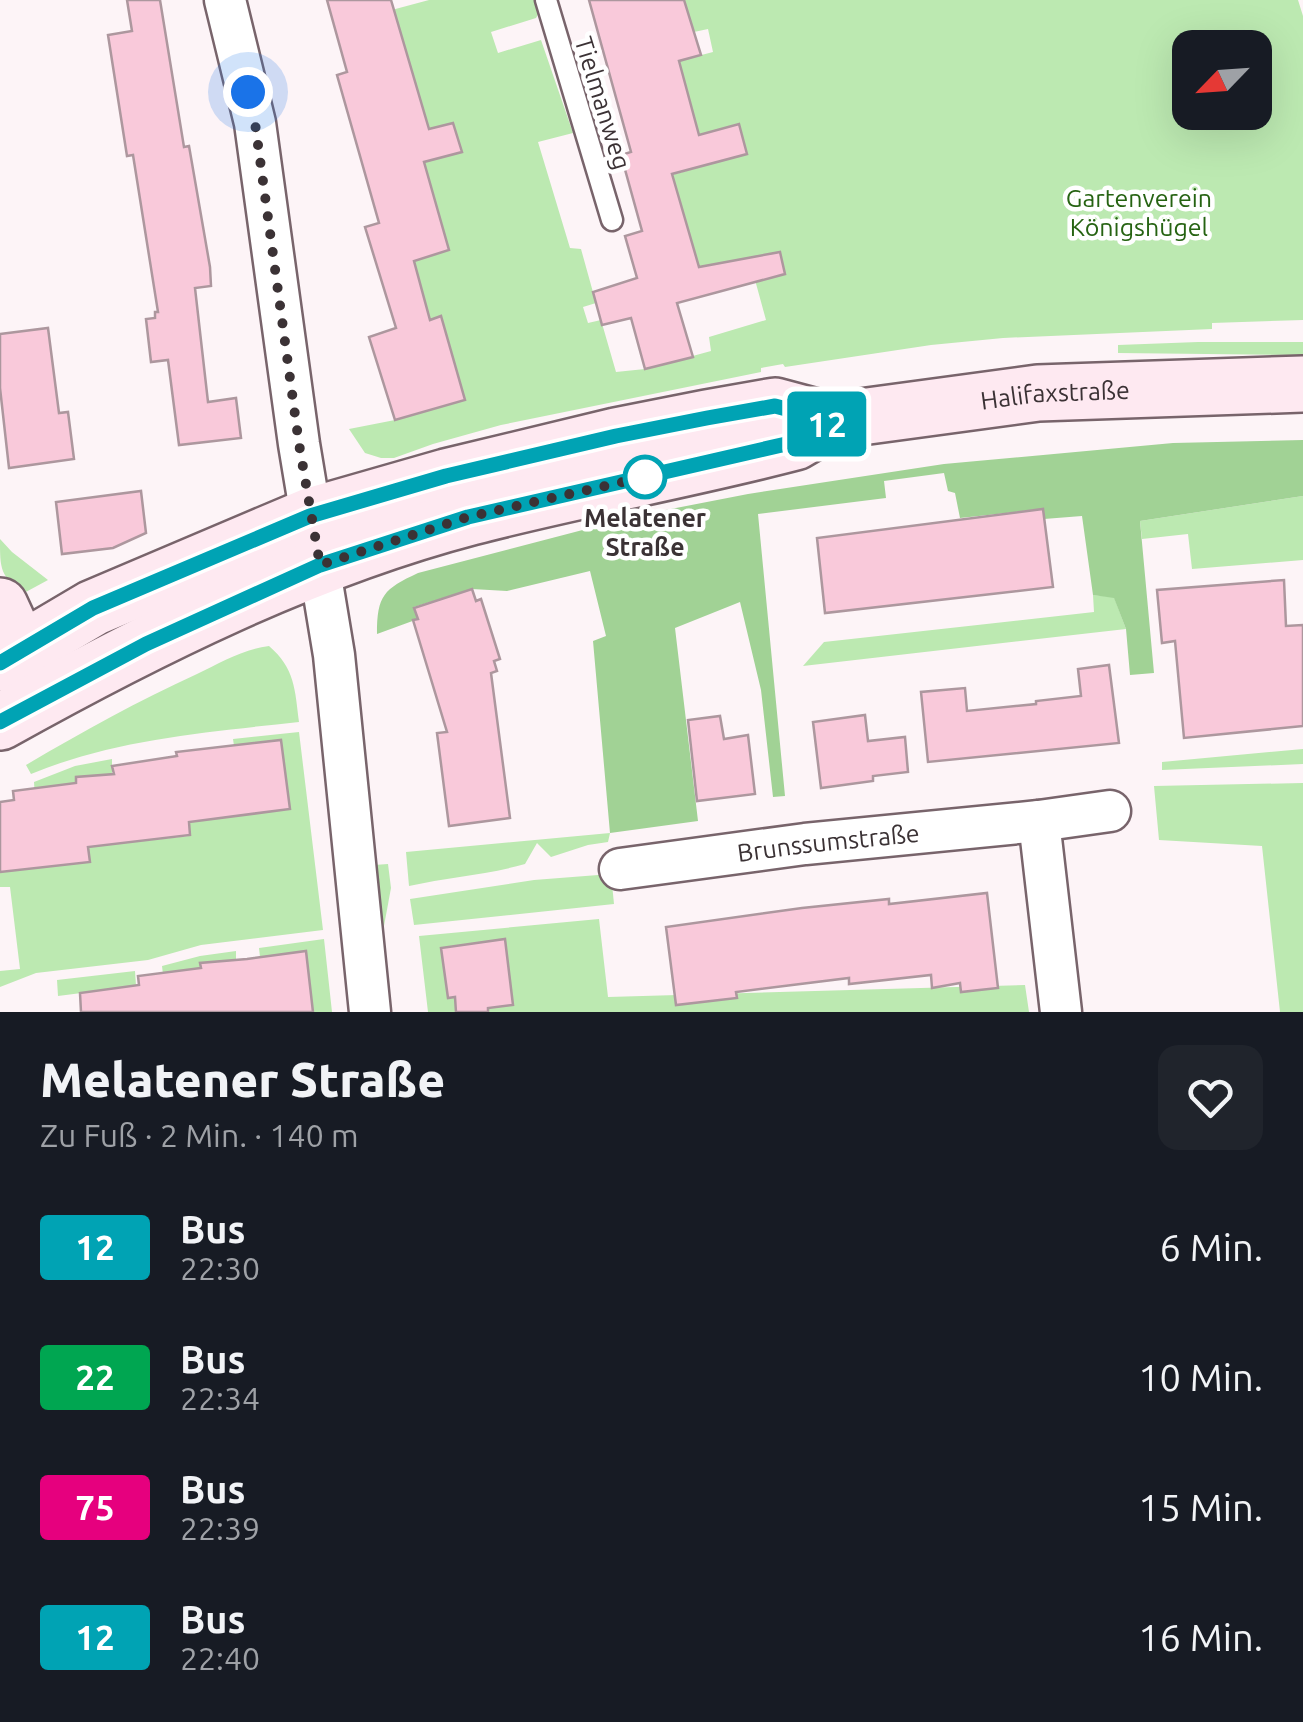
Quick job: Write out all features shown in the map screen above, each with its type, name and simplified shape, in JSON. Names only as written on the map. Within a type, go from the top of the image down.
[{"type":"main road","name":"Halifaxstraße","points":[[12,668],[93,608],[315,540],[446,476],[616,436],[775,406],[831,421],[1038,393],[1296,385]]},
{"type":"street","points":[[225,0],[255,123],[334,655],[370,1012]]},
{"type":"street","name":"Brunssumstraße","points":[[620,868],[1110,811]]},
{"type":"street","points":[[1040,820],[1061,1012]]},
{"type":"lane","name":"Tielmanweg","points":[[546,0],[612,220]]},
{"type":"green space","name":"Gartenverein Königshügel","points":[[429,0],[536,0],[540,11],[536,18],[491,32],[498,53],[541,40],[573,133],[538,142],[570,248],[581,249],[596,303],[583,307],[588,323],[601,320],[616,372],[645,369],[711,351],[709,337],[766,320],[749,258],[698,267],[672,175],[747,154],[739,125],[699,135],[690,101],[659,66],[713,52],[708,29],[694,32],[690,19],[636,0],[1298,0],[1303,16],[1303,320],[1212,323],[1212,329],[1003,338],[785,367],[783,364],[761,368],[761,372],[501,425],[394,458],[381,458],[365,453],[349,429],[465,400],[441,317],[430,320],[414,261],[449,250],[413,165],[462,151],[453,123],[429,129],[388,11]]},
{"type":"green space","points":[[1303,342],[1303,355],[1118,353],[1118,345]]},
{"type":"green space","points":[[1303,440],[1303,496],[1140,521],[1154,673],[1130,675],[1126,629],[1114,598],[1093,595],[1082,516],[1044,519],[1042,509],[960,518],[955,493],[948,491],[944,473],[884,481],[886,498],[758,514],[785,796],[773,797],[761,690],[740,602],[675,628],[698,821],[610,833],[593,641],[606,636],[590,571],[507,591],[472,589],[414,607],[418,619],[377,634],[385,595],[418,573],[640,515],[944,464],[1173,443]]},
{"type":"green space","points":[[1303,496],[1303,560],[1192,569],[1188,534],[1142,539],[1140,521]]},
{"type":"green space","points":[[0,539],[48,580],[24,593],[16,587],[3,571]]},
{"type":"green space","points":[[1093,595],[1114,597],[1126,629],[803,666],[824,642],[1094,612]]},
{"type":"green space","points":[[269,646],[289,671],[299,722],[129,745],[31,774],[26,765],[175,684],[241,653]]},
{"type":"green space","points":[[299,732],[323,930],[201,945],[148,960],[36,973],[0,987],[0,971],[20,969],[10,887],[0,887],[0,872],[88,847],[189,836],[189,822],[289,809],[234,746],[233,739]]},
{"type":"green space","points":[[1303,749],[1303,764],[1162,770],[1162,762]]},
{"type":"green space","points":[[112,759],[112,774],[76,777],[78,793],[35,798],[34,782],[75,766]]},
{"type":"green space","points":[[1303,783],[1303,1012],[1280,1012],[1262,846],[1159,840],[1154,786]]},
{"type":"green space","points":[[610,833],[608,842],[551,857],[537,843],[525,864],[409,886],[406,852]]},
{"type":"green space","points":[[388,864],[391,888],[381,942],[374,865]]},
{"type":"green space","points":[[611,874],[614,904],[414,925],[410,899],[534,880]]},
{"type":"green space","points":[[599,919],[608,997],[1025,985],[1029,1012],[428,1012],[419,936]]},
{"type":"green space","points":[[324,939],[332,1012],[313,1012],[306,951],[260,957],[259,948]]},
{"type":"green space","points":[[236,951],[236,960],[201,963],[202,978],[164,983],[162,966]]},
{"type":"green space","points":[[135,971],[136,986],[58,996],[57,980]]},
{"type":"building","points":[[127,0],[160,0],[184,147],[189,146],[210,267],[211,286],[195,288],[208,402],[236,398],[241,438],[179,445],[168,360],[151,362],[146,319],[155,318],[158,312],[133,155],[127,156],[108,35],[132,31]]},
{"type":"building","points":[[327,0],[391,0],[429,129],[453,123],[462,152],[424,162],[449,250],[414,261],[430,320],[441,316],[465,400],[395,420],[369,337],[396,328],[365,227],[379,223],[337,75],[347,72]]},
{"type":"building","points":[[589,0],[684,0],[701,55],[679,61],[699,135],[739,124],[747,154],[672,174],[699,267],[780,252],[785,274],[677,303],[693,357],[645,369],[631,318],[602,325],[593,292],[637,278],[625,236],[642,231],[621,155],[631,152]]},
{"type":"building","points":[[48,328],[59,413],[68,412],[74,459],[9,468],[0,388],[0,334]]},
{"type":"building","points":[[141,491],[146,533],[113,548],[62,554],[56,502]]},
{"type":"building","points":[[1043,509],[1053,587],[825,613],[817,538]]},
{"type":"building","points":[[1284,580],[1286,626],[1303,625],[1303,726],[1184,738],[1175,641],[1162,643],[1157,590]]},
{"type":"building","points":[[472,589],[476,601],[481,599],[500,659],[494,661],[497,671],[491,673],[510,818],[449,826],[437,733],[447,732],[413,620],[418,619],[414,608]]},
{"type":"building","points":[[1109,665],[1119,743],[928,762],[921,692],[965,688],[967,711],[1036,704],[1081,696],[1078,669]]},
{"type":"building","points":[[865,715],[868,741],[905,737],[908,772],[821,788],[813,722]]},
{"type":"building","points":[[720,716],[724,739],[748,735],[755,794],[697,801],[688,720]]},
{"type":"building","points":[[281,740],[290,809],[189,822],[190,835],[88,847],[90,862],[0,872],[0,802],[14,800],[13,791],[76,783],[76,777],[114,774],[112,766],[177,756],[176,752]]},
{"type":"building","points":[[987,893],[998,988],[961,992],[960,983],[932,988],[931,975],[849,984],[849,978],[736,992],[737,998],[676,1005],[666,927],[802,908],[889,899],[889,904]]},
{"type":"building","points":[[505,939],[513,1005],[488,1008],[488,1012],[456,1012],[455,997],[448,998],[441,948]]},
{"type":"building","points":[[306,951],[313,1012],[81,1012],[80,993],[139,985],[138,976],[201,968],[200,963]]},
{"type":"bus line","name":"12","points":[[0,663],[93,608],[310,516],[446,476],[616,436],[775,406],[831,421],[795,442],[468,517],[320,565],[146,644],[0,722]]},
{"type":"place","name":"Melatener Straße","points":[[645,477]]},
{"type":"route","points":[[248,92],[320,565],[468,517],[645,477]]}]
